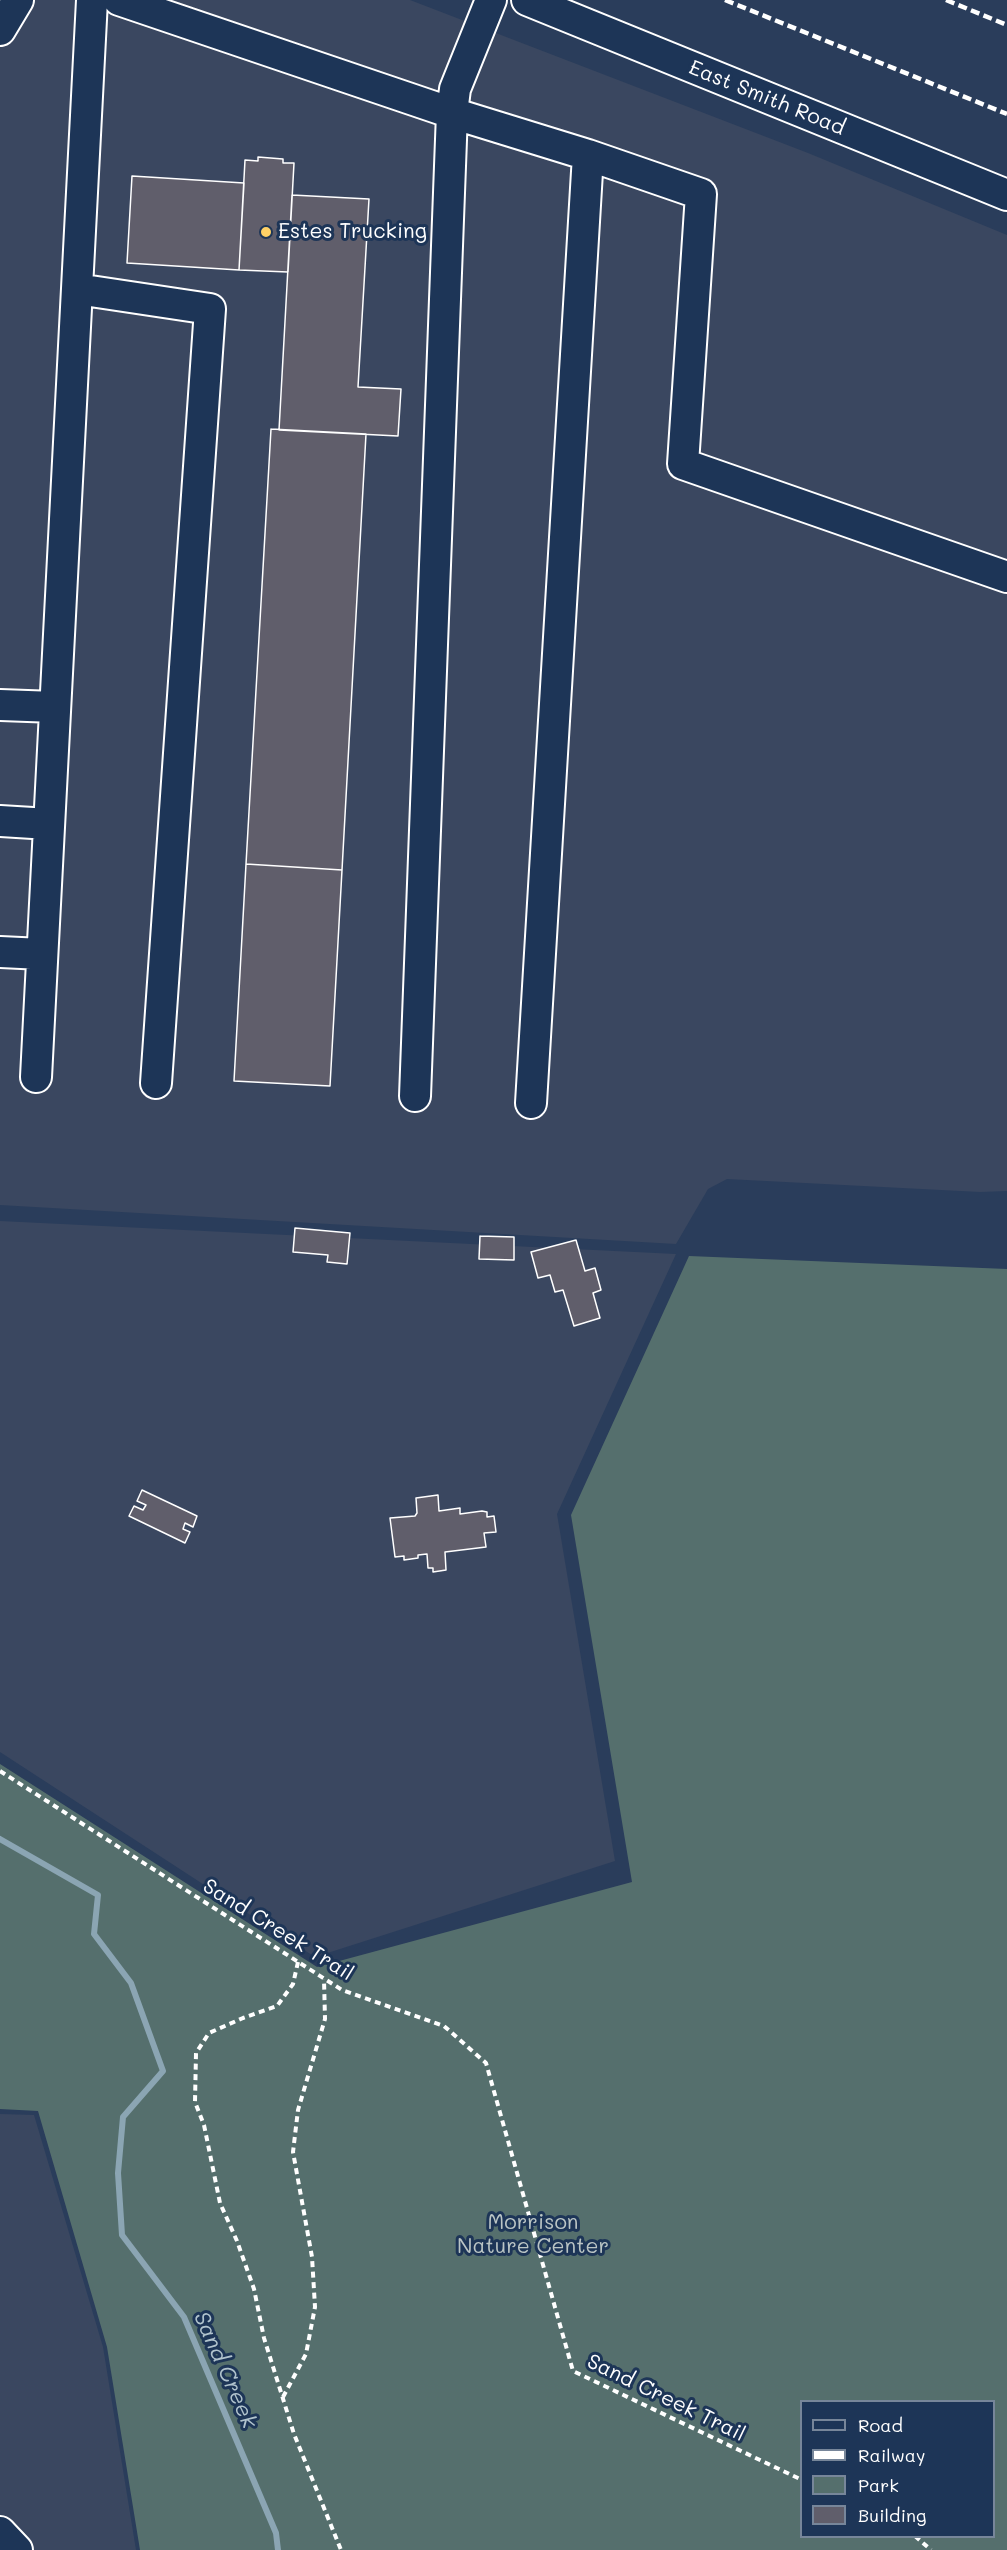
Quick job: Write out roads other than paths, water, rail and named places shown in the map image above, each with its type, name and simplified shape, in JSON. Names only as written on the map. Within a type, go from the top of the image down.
[{"type":"street","points":[[36,1077],[92,0]]},
{"type":"street","points":[[119,0],[452,113],[588,154],[701,194],[683,464],[1007,577]]},
{"type":"street","points":[[416,1096],[452,113],[455,89],[491,0]]},
{"type":"street","name":"East Smith Road","points":[[527,0],[1007,195]]},
{"type":"street","points":[[0,30],[15,1]]},
{"type":"street","points":[[531,1102],[588,154]]},
{"type":"street","points":[[77,289],[210,309],[156,1083]]},
{"type":"street","points":[[0,705],[55,707]]},
{"type":"street","points":[[0,821],[49,824]]},
{"type":"street","points":[[0,952],[42,954]]},
{"type":"street","points":[[0,2532],[17,2550]]},
{"type":"waterway","name":"Sand Creek","points":[[0,1839],[98,1895],[94,1934],[131,1983],[163,2071],[123,2117],[118,2173],[122,2235],[184,2317],[276,2533],[278,2550]]},
{"type":"railway","points":[[725,0],[1007,114]]},
{"type":"railway","points":[[946,0],[1007,25]]},
{"type":"place","name":"Estes Trucking","points":[[266,232]]},
{"type":"park label","name":"Morrison Nature Center","points":[[533,2235]]}]
